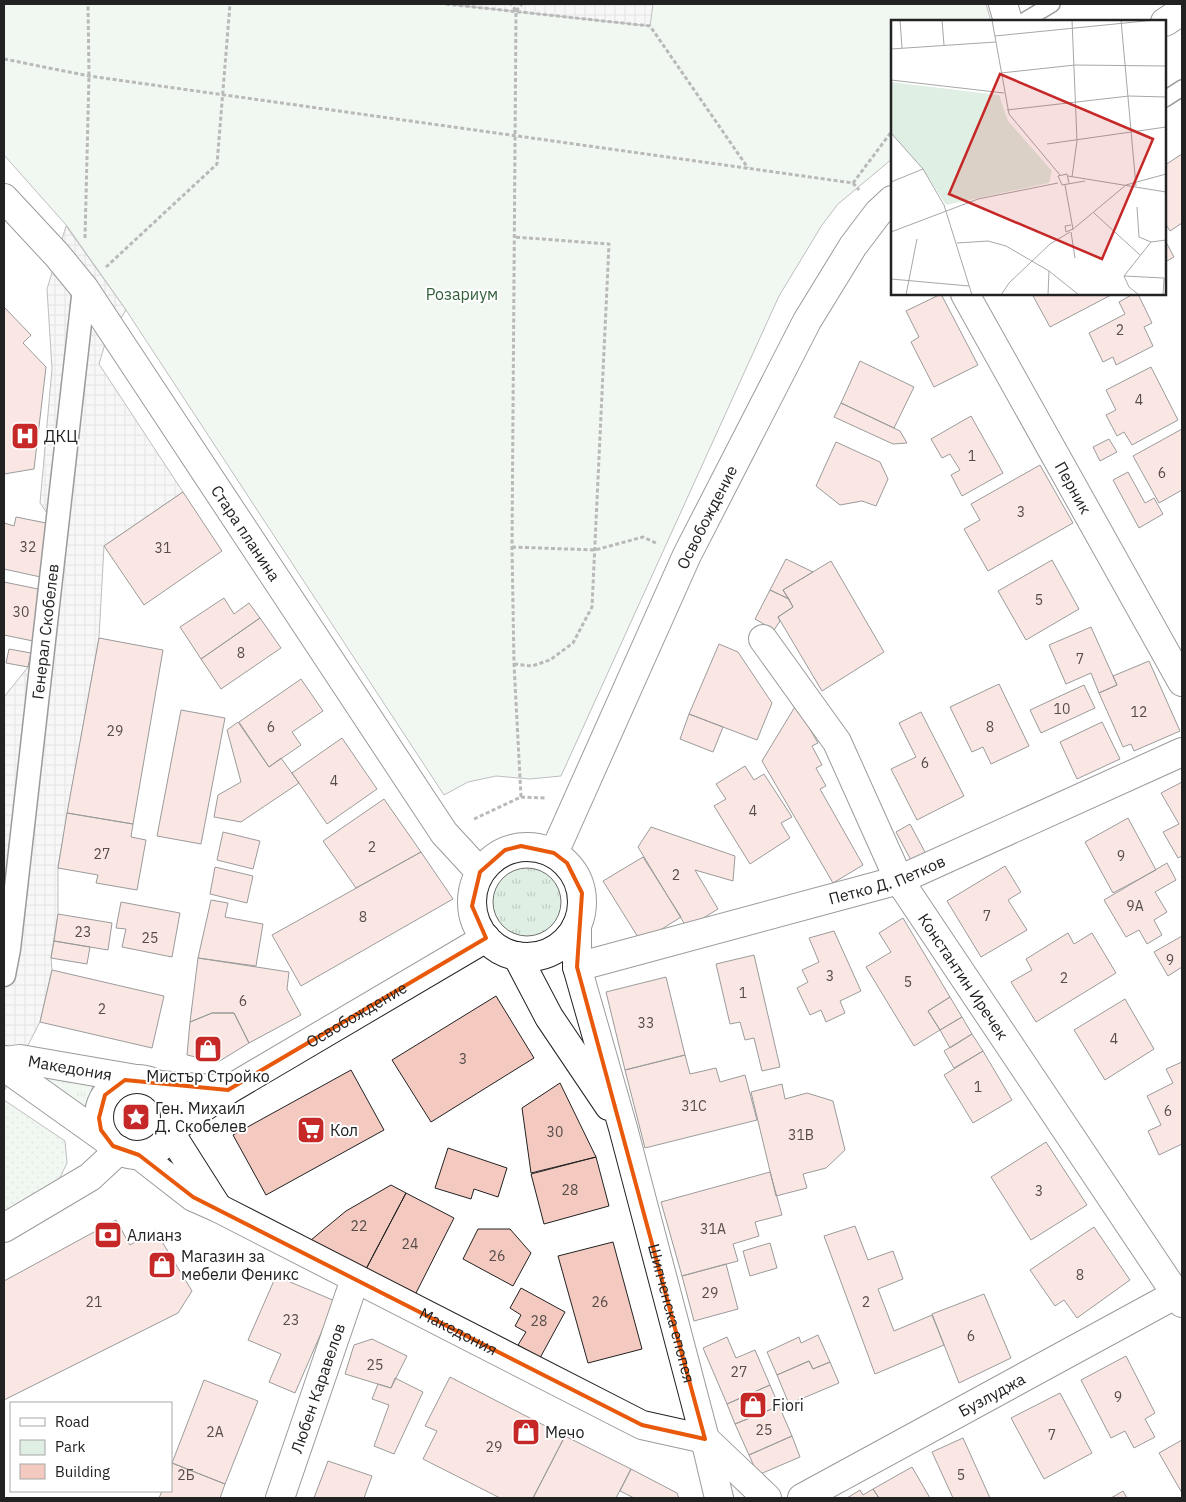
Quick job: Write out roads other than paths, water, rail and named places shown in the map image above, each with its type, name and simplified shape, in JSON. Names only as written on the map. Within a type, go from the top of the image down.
[{"type":"street","points":[[1003,4],[1008,20]]},
{"type":"street","points":[[1166,21],[1182,11]]},
{"type":"street","name":"Стара планина","points":[[4,198],[57,255],[84,288],[444,833],[480,872]]},
{"type":"street","name":"Освобождение","points":[[554,853],[687,555],[807,321],[853,246],[885,207]]},
{"type":"street","name":"Генерал Скобелев","points":[[4,975],[84,288]]},
{"type":"street","name":"Перник","points":[[966,295],[1182,682]]},
{"type":"street","name":"Константин Иречек","points":[[763,638],[837,742],[899,880],[1181,1296]]},
{"type":"street","name":"Петко Д. Петков","points":[[578,967],[899,880],[1182,752]]},
{"type":"street","points":[[521,846],[538,847],[554,853],[567,863],[577,877],[582,893],[582,910],[577,925],[567,940],[552,951],[535,957],[517,956],[500,950],[486,938],[476,923],[472,906],[473,888],[480,872],[491,860],[505,850],[521,846]]},
{"type":"street","name":"Шипченска епопея","points":[[577,925],[578,967],[624,1128],[706,1439],[718,1498]]},
{"type":"street","name":"Освобождение","points":[[172,1131],[228,1090],[486,938]]},
{"type":"street","name":"Шипченска епопея","points":[[517,956],[549,1016],[624,1128]]},
{"type":"street","name":"Македония","points":[[148,1082],[20,1059],[4,1061],[13,1073],[193,1197],[218,1208],[642,1425],[706,1439]]},
{"type":"street","points":[[148,1082],[171,1100],[175,1119],[172,1131],[159,1148],[149,1153],[122,1148],[101,1130],[99,1118],[100,1106],[105,1095],[114,1086],[125,1080],[148,1082],[228,1090]]},
{"type":"street","points":[[172,1131],[218,1208]]},
{"type":"street","points":[[4,1228],[90,1177],[122,1148]]},
{"type":"street","name":"Любен Каравелов","points":[[280,1498],[355,1279]]},
{"type":"street","name":"Бузлуджа","points":[[802,1498],[1181,1296]]},
{"type":"street","points":[[706,1439],[767,1498]]},
{"type":"lane","points":[[1026,20],[1052,4]]},
{"type":"lane","points":[[1166,98],[1182,88]]},
{"type":"place","name":"ДКЦ","points":[[25,436]]},
{"type":"place","name":"Мистър Стройко","points":[[208,1049]]},
{"type":"place","name":"Ген. Михаил Д. Скобелев","points":[[136,1117]]},
{"type":"place","name":"Кол","points":[[311,1130]]},
{"type":"place","name":"Алианз","points":[[108,1235]]},
{"type":"place","name":"Магазин за мебели Феникс","points":[[162,1265]]},
{"type":"place","name":"Fiori","points":[[753,1405]]},
{"type":"place","name":"Мечо","points":[[526,1432]]},
{"type":"park label","name":"Розариум","points":[[462,294]]}]
